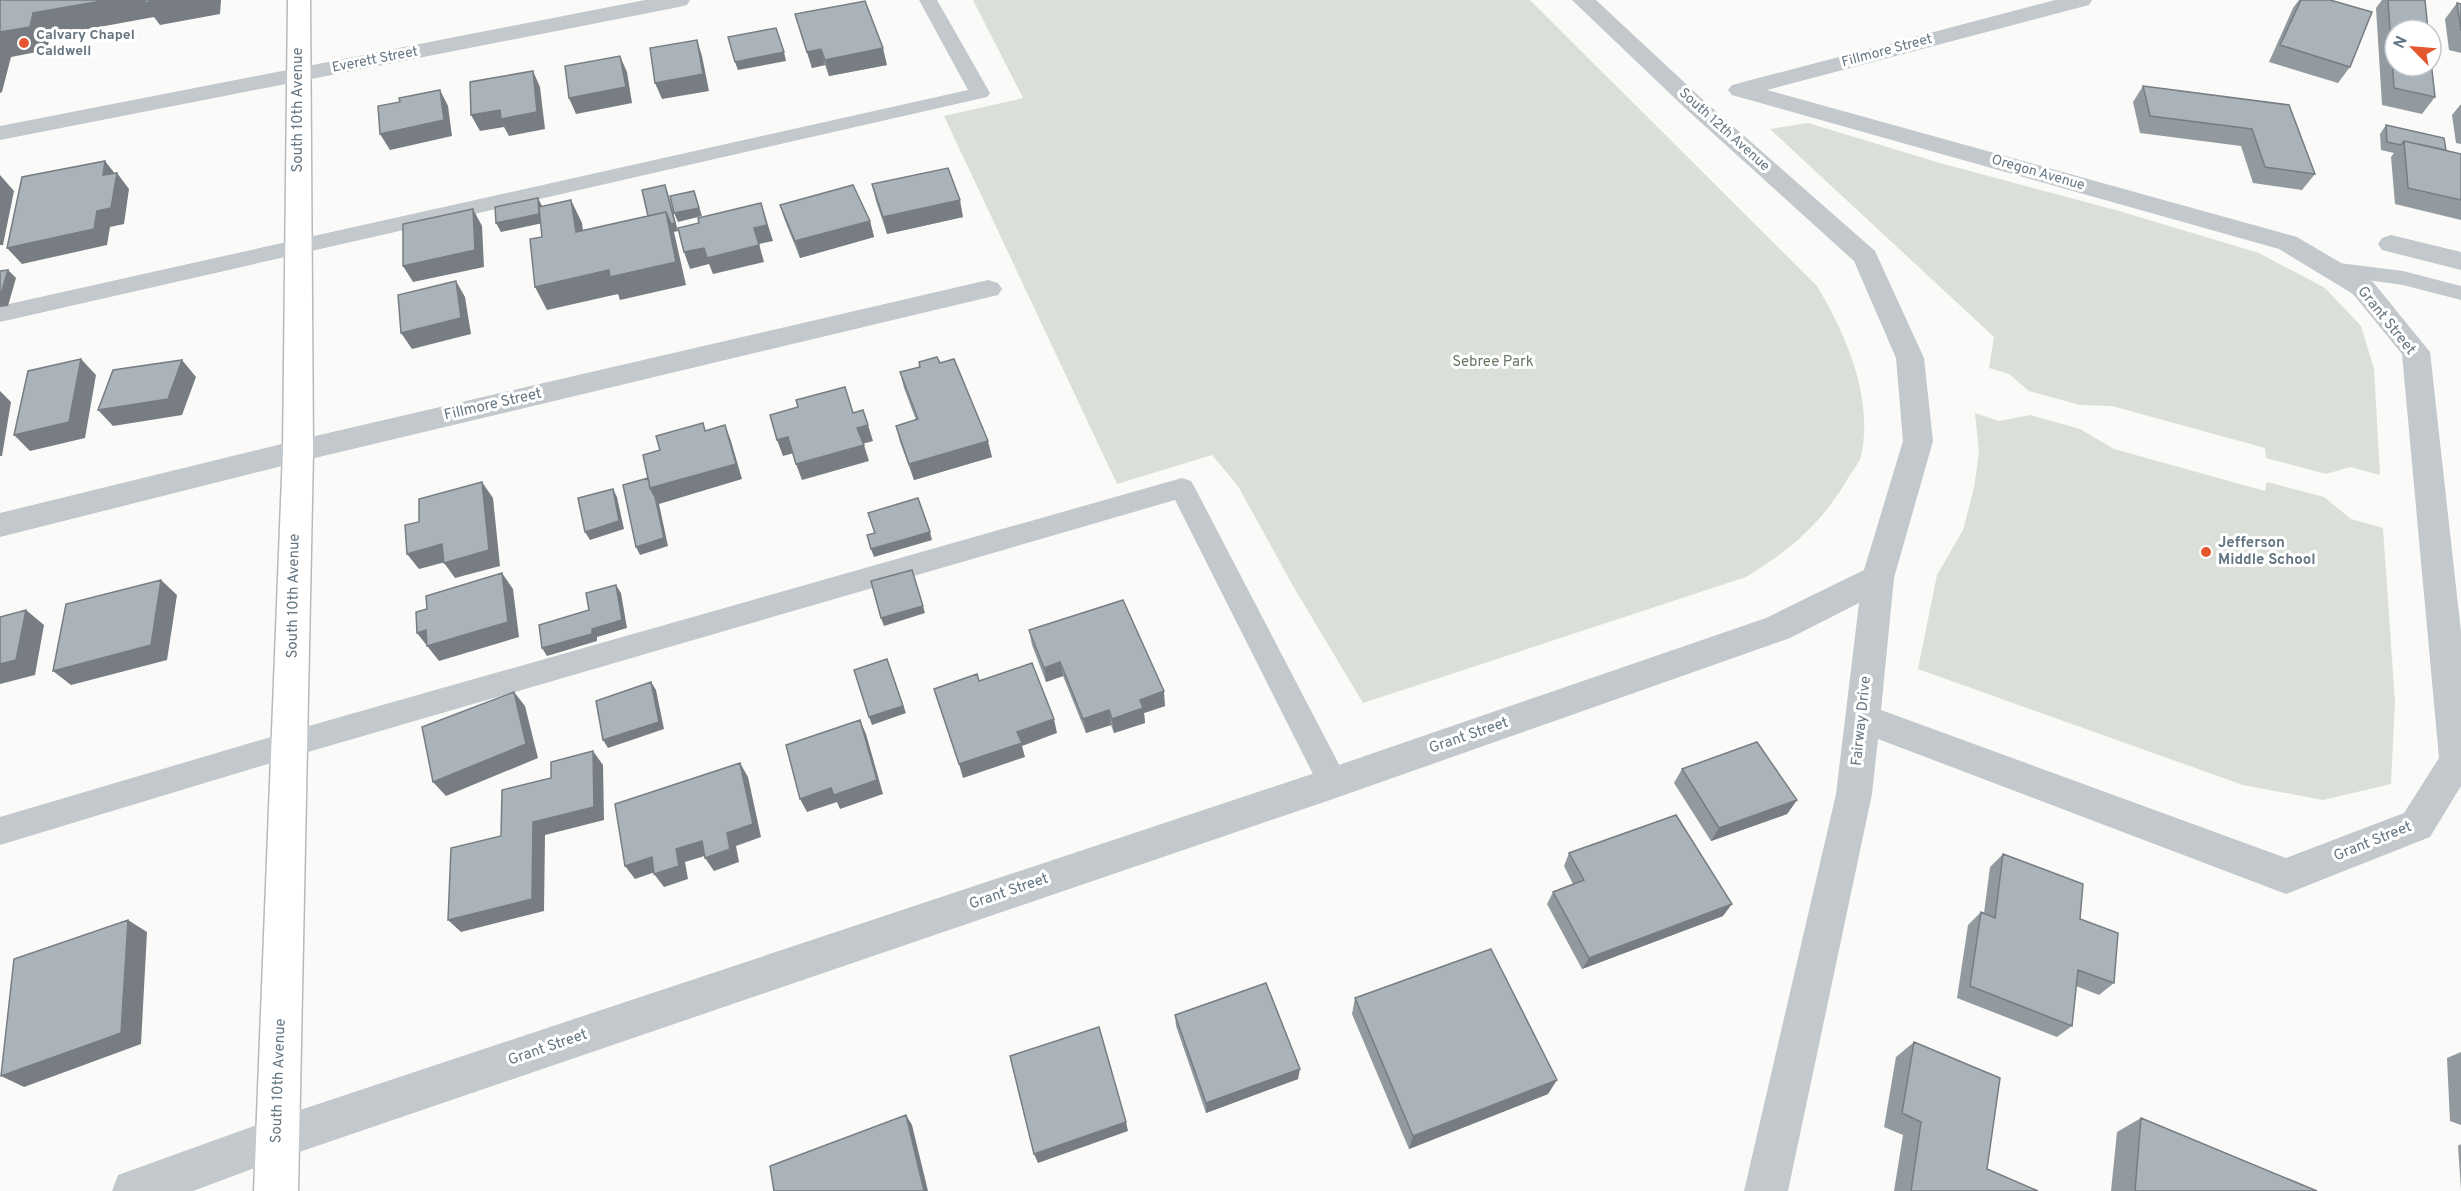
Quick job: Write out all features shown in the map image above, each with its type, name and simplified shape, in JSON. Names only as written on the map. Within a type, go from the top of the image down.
[{"type":"main road","name":"South 10th Avenue","points":[[276,1191],[298,451],[299,0]]},
{"type":"street","name":"Everett Street","points":[[0,133],[679,0]]},
{"type":"street","name":"South 12th Avenue","points":[[1583,0],[1693,103],[1866,257]]},
{"type":"street","name":"Fillmore Street","points":[[1693,103],[2081,0]]},
{"type":"street","name":"Oregon Avenue","points":[[1740,90],[2288,243],[2331,269]]},
{"type":"street","points":[[2391,244],[2461,261]]},
{"type":"street","name":"Fairway Drive","points":[[1766,1191],[1854,794],[1878,578],[1918,441],[1910,358],[1866,257]]},
{"type":"street","name":"Grant Street","points":[[1862,718],[2286,876],[2417,825],[2457,760],[2416,352],[2363,288],[2331,269]]},
{"type":"street","name":"Fillmore Street","points":[[0,525],[298,451],[988,289]]},
{"type":"street","name":"Grant Street","points":[[134,1191],[276,1139],[1333,783],[1778,628],[1878,578]]},
{"type":"lane","points":[[0,314],[980,93],[928,0]]},
{"type":"lane","points":[[2331,269],[2403,278],[2461,292]]},
{"type":"lane","points":[[0,831],[291,744],[1182,488],[1333,783]]},
{"type":"green space","name":"Sebree Park","points":[[973,0],[1530,0],[1817,286],[1838,325],[1855,368],[1864,412],[1864,434],[1859,462],[1815,524],[1777,556],[1746,577],[1363,703],[1293,586],[1238,486],[1212,455],[1117,484],[944,116],[1023,98]]},
{"type":"green space","points":[[1808,123],[1940,163],[2119,211],[2259,253],[2325,288],[2361,326],[2374,369],[2380,475],[2350,467],[2326,474],[2266,458],[2265,448],[2112,406],[2080,405],[2029,391],[2009,374],[1989,368],[1994,337],[1770,129]]},
{"type":"green space","points":[[1975,413],[1999,421],[2030,415],[2080,429],[2114,449],[2265,491],[2267,482],[2324,497],[2351,519],[2383,528],[2395,702],[2391,784],[2323,800],[2243,785],[1918,669],[1937,575],[1963,530],[1974,488],[1979,452]]},
{"type":"building","points":[[0,0],[107,0],[33,13],[30,27],[0,32]]},
{"type":"building","points":[[2301,0],[2330,0],[2372,12],[2350,67],[2280,45]]},
{"type":"building","points":[[2388,0],[2425,0],[2427,18],[2389,18]]},
{"type":"building","points":[[865,1],[883,48],[825,60],[821,49],[807,52],[795,14]]},
{"type":"building","points":[[2457,3],[2461,4],[2461,31]]},
{"type":"building","points":[[776,28],[784,52],[735,62],[728,37]]},
{"type":"building","points":[[697,40],[703,74],[655,83],[650,48]]},
{"type":"building","points":[[620,56],[626,87],[569,98],[565,66]]},
{"type":"building","points":[[533,71],[537,112],[501,119],[500,110],[471,115],[470,82]]},
{"type":"building","points":[[2393,78],[2433,78],[2435,97],[2394,88]]},
{"type":"building","points":[[2143,86],[2289,105],[2315,174],[2265,167],[2252,129],[2150,116]]},
{"type":"building","points":[[440,90],[444,120],[380,134],[378,106],[400,102],[399,98]]},
{"type":"building","points":[[2386,125],[2444,138],[2446,150],[2404,141],[2401,145],[2387,142]]},
{"type":"building","points":[[2404,141],[2461,154],[2461,200],[2408,188]]},
{"type":"building","points":[[105,161],[103,175],[117,173],[111,208],[97,211],[94,229],[7,248],[22,177]]},
{"type":"building","points":[[948,168],[960,200],[883,217],[872,184]]},
{"type":"building","points":[[665,185],[675,223],[671,224],[666,212],[648,216],[642,190]]},
{"type":"building","points":[[853,185],[870,221],[795,241],[780,205]]},
{"type":"building","points":[[694,191],[699,208],[674,213],[670,196]]},
{"type":"building","points":[[538,198],[539,214],[496,223],[495,207]]},
{"type":"building","points":[[571,200],[576,232],[666,212],[676,262],[610,277],[609,270],[535,287],[530,239],[542,237],[539,207]]},
{"type":"building","points":[[761,203],[767,225],[754,228],[759,245],[707,258],[704,248],[684,252],[678,228],[699,223],[698,218]]},
{"type":"building","points":[[473,209],[475,250],[403,266],[403,224]]},
{"type":"building","points":[[8,270],[0,297],[0,271]]},
{"type":"building","points":[[456,281],[461,318],[401,333],[398,295]]},
{"type":"building","points":[[937,357],[940,363],[954,359],[988,441],[909,464],[896,426],[918,419],[900,372],[920,367],[919,362]]},
{"type":"building","points":[[81,359],[69,422],[14,435],[28,371]]},
{"type":"building","points":[[182,360],[168,399],[98,410],[113,370]]},
{"type":"building","points":[[845,387],[853,413],[863,410],[868,425],[857,428],[864,445],[796,464],[788,437],[777,440],[770,415],[798,407],[796,400]]},
{"type":"building","points":[[703,423],[705,431],[725,425],[736,464],[650,488],[643,455],[660,450],[656,436]]},
{"type":"building","points":[[648,478],[655,497],[664,538],[636,547],[623,485]]},
{"type":"building","points":[[482,482],[489,550],[444,563],[442,544],[407,554],[405,525],[419,522],[419,499]]},
{"type":"building","points":[[613,489],[619,521],[585,532],[578,498]]},
{"type":"building","points":[[918,498],[930,532],[871,549],[867,535],[875,533],[868,513]]},
{"type":"building","points":[[912,570],[923,606],[881,618],[871,581]]},
{"type":"building","points":[[502,573],[508,622],[427,646],[426,630],[417,633],[416,612],[427,609],[426,596]]},
{"type":"building","points":[[161,580],[151,645],[53,671],[66,604]]},
{"type":"building","points":[[616,585],[622,620],[592,629],[592,634],[542,648],[539,625],[589,610],[586,593]]},
{"type":"building","points":[[1123,600],[1164,691],[1140,700],[1143,708],[1112,719],[1109,710],[1083,719],[1060,662],[1044,668],[1029,630]]},
{"type":"building","points":[[26,610],[16,660],[0,664],[0,617]]},
{"type":"building","points":[[887,659],[903,706],[869,717],[854,670]]},
{"type":"building","points":[[1032,663],[1054,719],[1017,732],[1022,743],[959,764],[934,689],[977,674],[979,681]]},
{"type":"building","points":[[651,682],[659,722],[603,740],[596,701]]},
{"type":"building","points":[[514,692],[526,744],[433,782],[422,727]]},
{"type":"building","points":[[860,720],[877,780],[834,795],[831,788],[800,799],[786,745]]},
{"type":"building","points":[[1757,742],[1797,800],[1719,828],[1682,769]]},
{"type":"building","points":[[593,751],[594,807],[533,822],[532,899],[448,920],[451,848],[501,836],[502,790],[551,778],[551,762]]},
{"type":"building","points":[[740,763],[753,824],[727,833],[730,849],[705,858],[702,841],[676,849],[679,866],[654,874],[652,857],[625,866],[615,804]]},
{"type":"building","points":[[1676,815],[1732,904],[1589,958],[1553,892],[1584,880],[1569,853]]},
{"type":"building","points":[[2003,854],[2083,884],[2080,919],[2118,933],[2114,983],[2078,970],[2072,1026],[1970,986],[1981,912],[1995,918]]},
{"type":"building","points":[[128,920],[121,1033],[1,1076],[14,959]]},
{"type":"building","points":[[1491,949],[1557,1080],[1413,1136],[1355,998]]},
{"type":"building","points":[[1266,983],[1300,1069],[1206,1103],[1175,1015]]},
{"type":"building","points":[[1099,1027],[1126,1122],[1034,1154],[1010,1056]]},
{"type":"building","points":[[1914,1042],[2000,1078],[1987,1169],[2038,1191],[1911,1191],[1921,1122],[1902,1113]]},
{"type":"building","points":[[906,1115],[924,1191],[774,1191],[770,1166]]},
{"type":"building","points":[[2141,1118],[2317,1191],[2135,1191]]},
{"type":"place","name":"Calvary Chapel Caldwell","points":[[24,43]]},
{"type":"place","name":"Jefferson Middle School","points":[[2206,552]]}]
